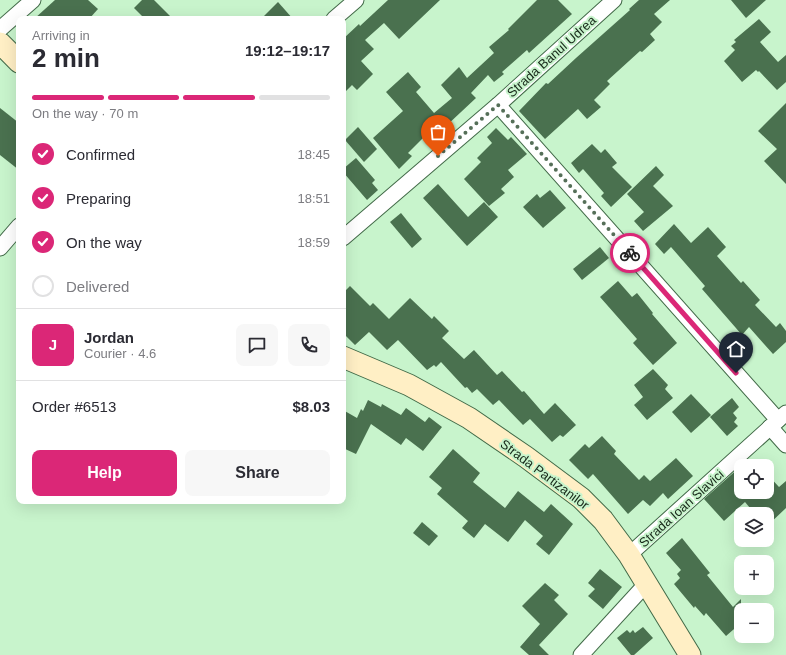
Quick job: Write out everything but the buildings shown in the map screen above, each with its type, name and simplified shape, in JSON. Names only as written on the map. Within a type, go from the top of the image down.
[{"type":"street","points":[[0,29],[33,0]]},
{"type":"street","points":[[337,16],[356,0]]},
{"type":"street","name":"Strada Banul Udrea","points":[[346,235],[498,105],[614,0]]},
{"type":"street","points":[[0,42],[16,59]]},
{"type":"street","points":[[498,105],[778,420],[786,445]]},
{"type":"street","points":[[0,248],[16,229]]},
{"type":"street","name":"Strada Partizanilor","points":[[346,358],[416,388],[469,418],[526,457],[581,498],[603,520],[629,555],[690,655]]},
{"type":"street","name":"Strada Ioan Slavici","points":[[629,555],[778,420]]},
{"type":"street","points":[[581,655],[647,583]]},
{"type":"way so far","points":[[438,156],[498,105],[630,253]]},
{"type":"route","points":[[630,253],[736,373]]}]
